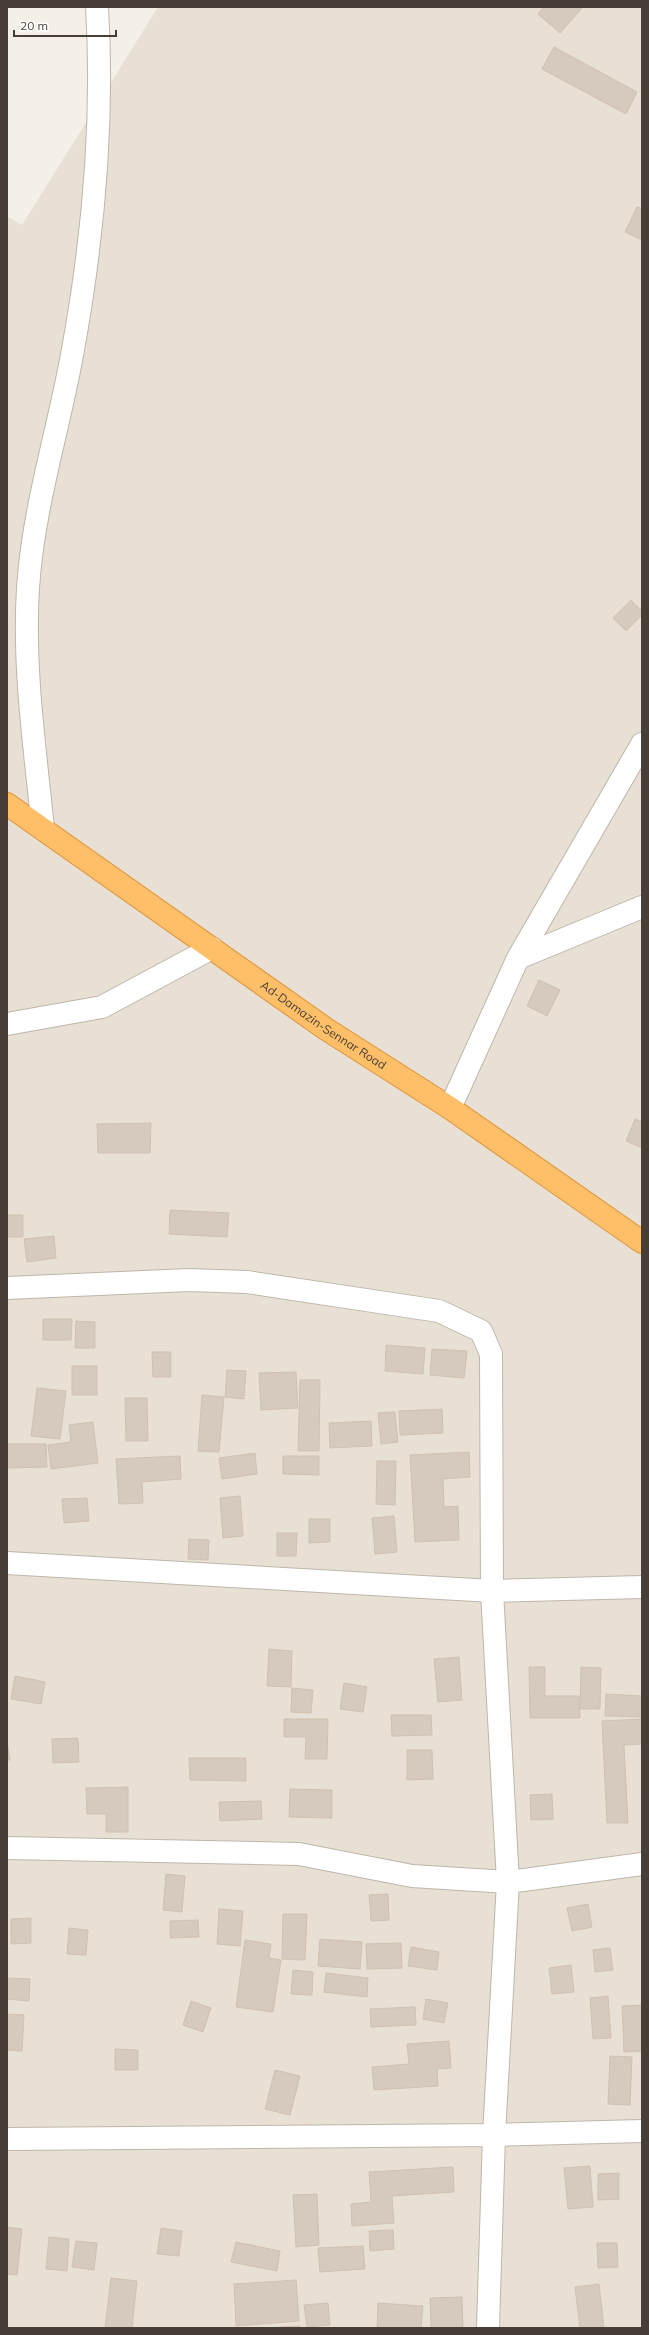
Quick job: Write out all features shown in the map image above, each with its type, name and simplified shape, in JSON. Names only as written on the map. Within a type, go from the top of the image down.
[{"type":"highway","name":"Ad-Damazin-Sennar Road","points":[[7,804],[326,1029],[450,1108],[642,1242]]},
{"type":"street","points":[[43,828],[27,648],[28,588],[35,527],[72,355],[92,213],[99,130],[100,54],[97,7]]},
{"type":"street","points":[[450,1108],[518,958],[642,744]]},
{"type":"street","points":[[518,958],[642,907]]},
{"type":"street","points":[[7,1024],[102,1007],[212,948]]},
{"type":"street","points":[[7,1288],[189,1280],[247,1282],[439,1311],[481,1331],[491,1354],[492,1591],[508,1882],[494,2135],[488,2328]]},
{"type":"street","points":[[7,1563],[492,1591],[642,1587]]},
{"type":"street","points":[[7,1848],[299,1854],[412,1876],[508,1882],[642,1864]]},
{"type":"street","points":[[7,2139],[494,2135],[642,2131]]},
{"type":"shaded area","points":[[158,7],[642,7],[642,2328],[7,2328],[7,216],[22,225]]},
{"type":"building","points":[[544,7],[583,7],[560,33],[538,14]]},
{"type":"building","points":[[554,47],[637,92],[626,114],[542,69]]},
{"type":"building","points":[[637,207],[642,209],[642,240],[625,232]]},
{"type":"building","points":[[631,600],[642,611],[642,615],[626,631],[613,618]]},
{"type":"building","points":[[539,980],[560,990],[547,1016],[527,1006]]},
{"type":"building","points":[[635,1119],[642,1122],[642,1148],[626,1141]]},
{"type":"building","points":[[151,1123],[150,1153],[98,1153],[97,1124]]},
{"type":"building","points":[[170,1210],[229,1213],[227,1237],[169,1234]]},
{"type":"building","points":[[7,1215],[23,1215],[23,1237],[7,1237]]},
{"type":"building","points":[[54,1236],[56,1258],[27,1262],[24,1239]]},
{"type":"building","points":[[43,1319],[72,1319],[71,1340],[43,1340]]},
{"type":"building","points":[[76,1321],[95,1322],[95,1348],[75,1348]]},
{"type":"building","points":[[386,1345],[425,1348],[423,1374],[385,1371]]},
{"type":"building","points":[[432,1349],[467,1351],[464,1378],[430,1375]]},
{"type":"building","points":[[152,1352],[171,1352],[171,1377],[153,1377]]},
{"type":"building","points":[[72,1366],[97,1366],[97,1395],[72,1395]]},
{"type":"building","points":[[227,1370],[246,1371],[244,1399],[225,1397]]},
{"type":"building","points":[[296,1372],[298,1408],[261,1410],[259,1373]]},
{"type":"building","points":[[300,1380],[320,1380],[319,1451],[298,1451]]},
{"type":"building","points":[[37,1388],[66,1391],[60,1439],[31,1436]]},
{"type":"building","points":[[202,1395],[224,1397],[219,1452],[198,1451]]},
{"type":"building","points":[[125,1398],[147,1398],[148,1441],[126,1441]]},
{"type":"building","points":[[442,1409],[443,1433],[400,1435],[399,1411]]},
{"type":"building","points":[[395,1412],[398,1442],[381,1444],[378,1413]]},
{"type":"building","points":[[371,1421],[372,1446],[330,1448],[329,1423]]},
{"type":"building","points":[[93,1422],[98,1463],[51,1469],[48,1445],[71,1442],[69,1425]]},
{"type":"building","points":[[7,1444],[46,1444],[47,1467],[7,1468]]},
{"type":"building","points":[[469,1452],[470,1477],[443,1479],[444,1507],[458,1506],[459,1540],[415,1542],[410,1455]]},
{"type":"building","points":[[255,1453],[257,1474],[222,1479],[219,1458]]},
{"type":"building","points":[[180,1456],[181,1479],[142,1482],[143,1503],[119,1504],[116,1459]]},
{"type":"building","points":[[283,1456],[319,1456],[319,1475],[283,1474]]},
{"type":"building","points":[[377,1461],[396,1461],[395,1505],[376,1504]]},
{"type":"building","points":[[240,1496],[243,1536],[223,1538],[220,1498]]},
{"type":"building","points":[[87,1498],[89,1521],[64,1523],[62,1499]]},
{"type":"building","points":[[394,1516],[397,1552],[375,1554],[372,1518]]},
{"type":"building","points":[[309,1519],[330,1519],[330,1542],[309,1543]]},
{"type":"building","points":[[277,1533],[297,1533],[296,1556],[277,1556]]},
{"type":"building","points":[[189,1539],[209,1540],[208,1560],[188,1559]]},
{"type":"building","points":[[269,1649],[292,1651],[291,1687],[267,1686]]},
{"type":"building","points":[[459,1657],[462,1700],[438,1702],[434,1659]]},
{"type":"building","points":[[529,1667],[545,1667],[545,1696],[579,1696],[580,1718],[530,1718]]},
{"type":"building","points":[[581,1667],[601,1668],[600,1709],[580,1709]]},
{"type":"building","points":[[15,1676],[45,1682],[41,1704],[11,1699]]},
{"type":"building","points":[[344,1683],[367,1687],[363,1712],[340,1709]]},
{"type":"building","points":[[292,1688],[313,1690],[311,1713],[291,1712]]},
{"type":"building","points":[[606,1694],[642,1696],[642,1717],[605,1716]]},
{"type":"building","points":[[391,1715],[431,1715],[432,1735],[392,1736]]},
{"type":"building","points":[[284,1719],[328,1719],[327,1759],[305,1759],[306,1737],[284,1737]]},
{"type":"building","points":[[642,1719],[642,1744],[624,1745],[628,1823],[607,1823],[602,1721]]},
{"type":"building","points":[[78,1738],[79,1762],[53,1763],[52,1739]]},
{"type":"building","points":[[7,1741],[10,1760],[7,1760]]},
{"type":"building","points":[[407,1750],[432,1750],[433,1779],[407,1780]]},
{"type":"building","points":[[189,1758],[246,1758],[246,1781],[190,1780]]},
{"type":"building","points":[[128,1787],[128,1832],[106,1832],[106,1814],[87,1814],[86,1788]]},
{"type":"building","points":[[290,1789],[332,1790],[332,1818],[289,1817]]},
{"type":"building","points":[[552,1794],[553,1819],[531,1820],[530,1795]]},
{"type":"building","points":[[261,1801],[262,1819],[220,1821],[219,1802]]},
{"type":"building","points":[[166,1874],[185,1876],[182,1912],[163,1910]]},
{"type":"building","points":[[388,1894],[389,1920],[371,1921],[369,1895]]},
{"type":"building","points":[[588,1904],[592,1927],[572,1931],[567,1908]]},
{"type":"building","points":[[219,1909],[243,1911],[240,1946],[217,1944]]},
{"type":"building","points":[[283,1914],[307,1914],[305,1960],[282,1959]]},
{"type":"building","points":[[31,1918],[31,1943],[11,1944],[11,1919]]},
{"type":"building","points":[[198,1920],[199,1937],[170,1938],[170,1921]]},
{"type":"building","points":[[69,1928],[88,1930],[86,1955],[67,1954]]},
{"type":"building","points":[[320,1939],[362,1942],[360,1969],[318,1966]]},
{"type":"building","points":[[245,1940],[271,1944],[269,1958],[281,1960],[273,2012],[236,2007]]},
{"type":"building","points":[[401,1943],[402,1968],[367,1969],[366,1944]]},
{"type":"building","points":[[411,1947],[439,1952],[437,1970],[408,1966]]},
{"type":"building","points":[[610,1948],[613,1970],[595,1972],[593,1950]]},
{"type":"building","points":[[571,1965],[574,1992],[552,1994],[549,1968]]},
{"type":"building","points":[[293,1970],[313,1972],[312,1995],[291,1994]]},
{"type":"building","points":[[326,1973],[368,1978],[367,1997],[324,1992]]},
{"type":"building","points":[[7,1978],[30,1979],[29,2001],[7,1999]]},
{"type":"building","points":[[608,1996],[611,2038],[593,2039],[590,1998]]},
{"type":"building","points":[[426,1999],[448,2003],[444,2023],[423,2019]]},
{"type":"building","points":[[191,2001],[211,2008],[203,2032],[183,2025]]},
{"type":"building","points":[[642,2005],[642,2051],[624,2052],[622,2006]]},
{"type":"building","points":[[415,2007],[416,2025],[371,2027],[370,2009]]},
{"type":"building","points":[[7,2014],[24,2015],[22,2051],[7,2050]]},
{"type":"building","points":[[449,2041],[451,2068],[437,2069],[438,2086],[374,2090],[372,2067],[409,2064],[407,2044]]},
{"type":"building","points":[[115,2049],[138,2050],[138,2070],[115,2070]]},
{"type":"building","points":[[610,2056],[632,2057],[630,2105],[608,2104]]},
{"type":"building","points":[[275,2070],[300,2076],[290,2115],[265,2109]]},
{"type":"building","points":[[590,2166],[593,2207],[568,2209],[564,2168]]},
{"type":"building","points":[[453,2167],[454,2192],[392,2196],[394,2223],[352,2226],[351,2204],[371,2202],[369,2172]]},
{"type":"building","points":[[619,2173],[619,2199],[598,2200],[598,2174]]},
{"type":"building","points":[[317,2194],[319,2245],[296,2247],[293,2195]]},
{"type":"building","points":[[7,2227],[22,2229],[17,2275],[7,2274]]},
{"type":"building","points":[[161,2228],[182,2231],[179,2256],[157,2254]]},
{"type":"building","points":[[393,2230],[394,2249],[370,2251],[369,2231]]},
{"type":"building","points":[[49,2237],[69,2239],[67,2271],[46,2269]]},
{"type":"building","points":[[76,2241],[97,2243],[94,2270],[72,2267]]},
{"type":"building","points":[[236,2242],[280,2251],[277,2271],[231,2262]]},
{"type":"building","points":[[597,2243],[617,2243],[618,2267],[598,2268]]},
{"type":"building","points":[[363,2246],[365,2269],[320,2272],[318,2248]]},
{"type":"building","points":[[111,2278],[137,2281],[132,2328],[105,2328]]},
{"type":"building","points":[[296,2280],[299,2321],[236,2326],[234,2284]]},
{"type":"building","points":[[599,2284],[604,2328],[580,2328],[575,2287]]},
{"type":"building","points":[[462,2297],[463,2328],[431,2328],[430,2298]]},
{"type":"building","points":[[328,2303],[330,2325],[307,2327],[304,2305]]},
{"type":"building","points":[[378,2303],[423,2306],[421,2328],[377,2328]]},
{"type":"building","points":[[300,2326],[300,2328],[279,2328],[279,2327]]}]
